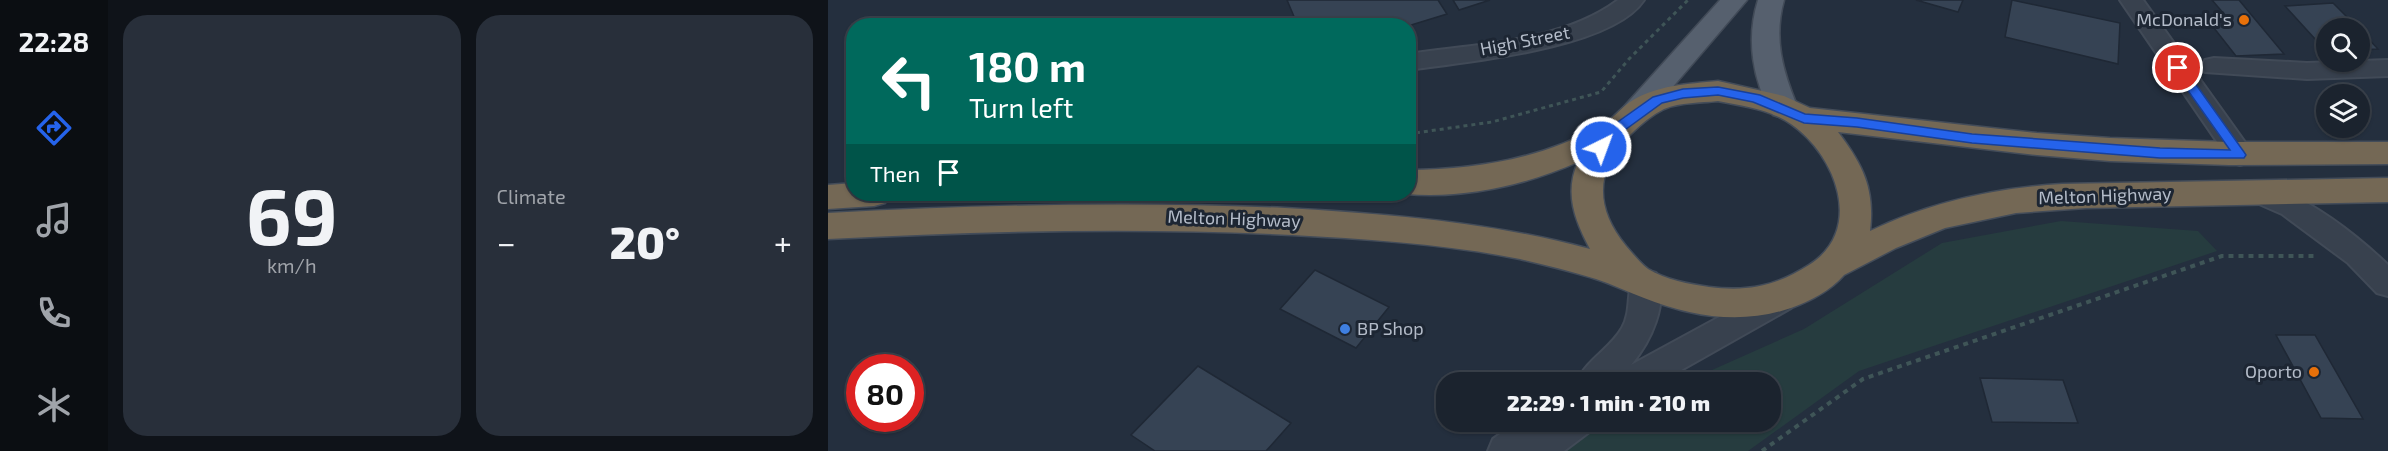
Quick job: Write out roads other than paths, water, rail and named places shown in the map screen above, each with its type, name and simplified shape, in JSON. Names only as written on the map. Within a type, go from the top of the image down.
[{"type":"highway","name":"Melton Highway","points":[[1416,182],[1485,179],[1521,172],[1566,157],[1620,126],[1658,100],[1683,93],[1718,91],[1756,98],[1793,113],[1972,139],[2171,154],[2388,153]]},
{"type":"highway","name":"Melton Highway","points":[[1793,113],[1826,140],[1844,163],[1855,188],[1858,214],[1851,241],[1835,265]]},
{"type":"highway","name":"Melton Highway","points":[[1620,126],[1593,159],[1586,187],[1590,217],[1606,247],[1640,280]]},
{"type":"highway","points":[[828,184],[846,184]]},
{"type":"highway","name":"Melton Highway","points":[[828,226],[1073,216],[1253,219],[1366,226],[1452,235],[1593,262],[1684,297],[1719,303],[1754,303],[1787,295],[1814,282],[1835,265],[1879,240],[1930,219],[1969,208],[2009,201],[2075,196],[2388,190]]},
{"type":"highway","points":[[828,197],[846,196]]},
{"type":"highway","points":[[828,245],[1073,216]]},
{"type":"main road","points":[[1620,126],[1734,0]]},
{"type":"main road","points":[[1771,0],[1765,27],[1764,49],[1768,69],[1793,113]]},
{"type":"street","name":"High Street","points":[[1416,61],[1551,39],[1592,27],[1616,15],[1633,0]]},
{"type":"street","points":[[2132,0],[2240,155]]},
{"type":"street","points":[[2214,66],[2307,71],[2388,68]]},
{"type":"street","points":[[2260,193],[2292,206],[2358,255],[2388,284]]},
{"type":"street","points":[[1604,372],[1629,348],[1642,320],[1640,280]]},
{"type":"street","points":[[1649,372],[1787,295]]},
{"type":"street","points":[[1505,451],[1530,432]]},
{"type":"street","points":[[1536,451],[1562,432]]},
{"type":"place","name":"McDonald's","points":[[2244,20]]},
{"type":"place","name":"BP Shop","points":[[1345,329]]},
{"type":"place","name":"Oporto","points":[[2314,372]]}]
